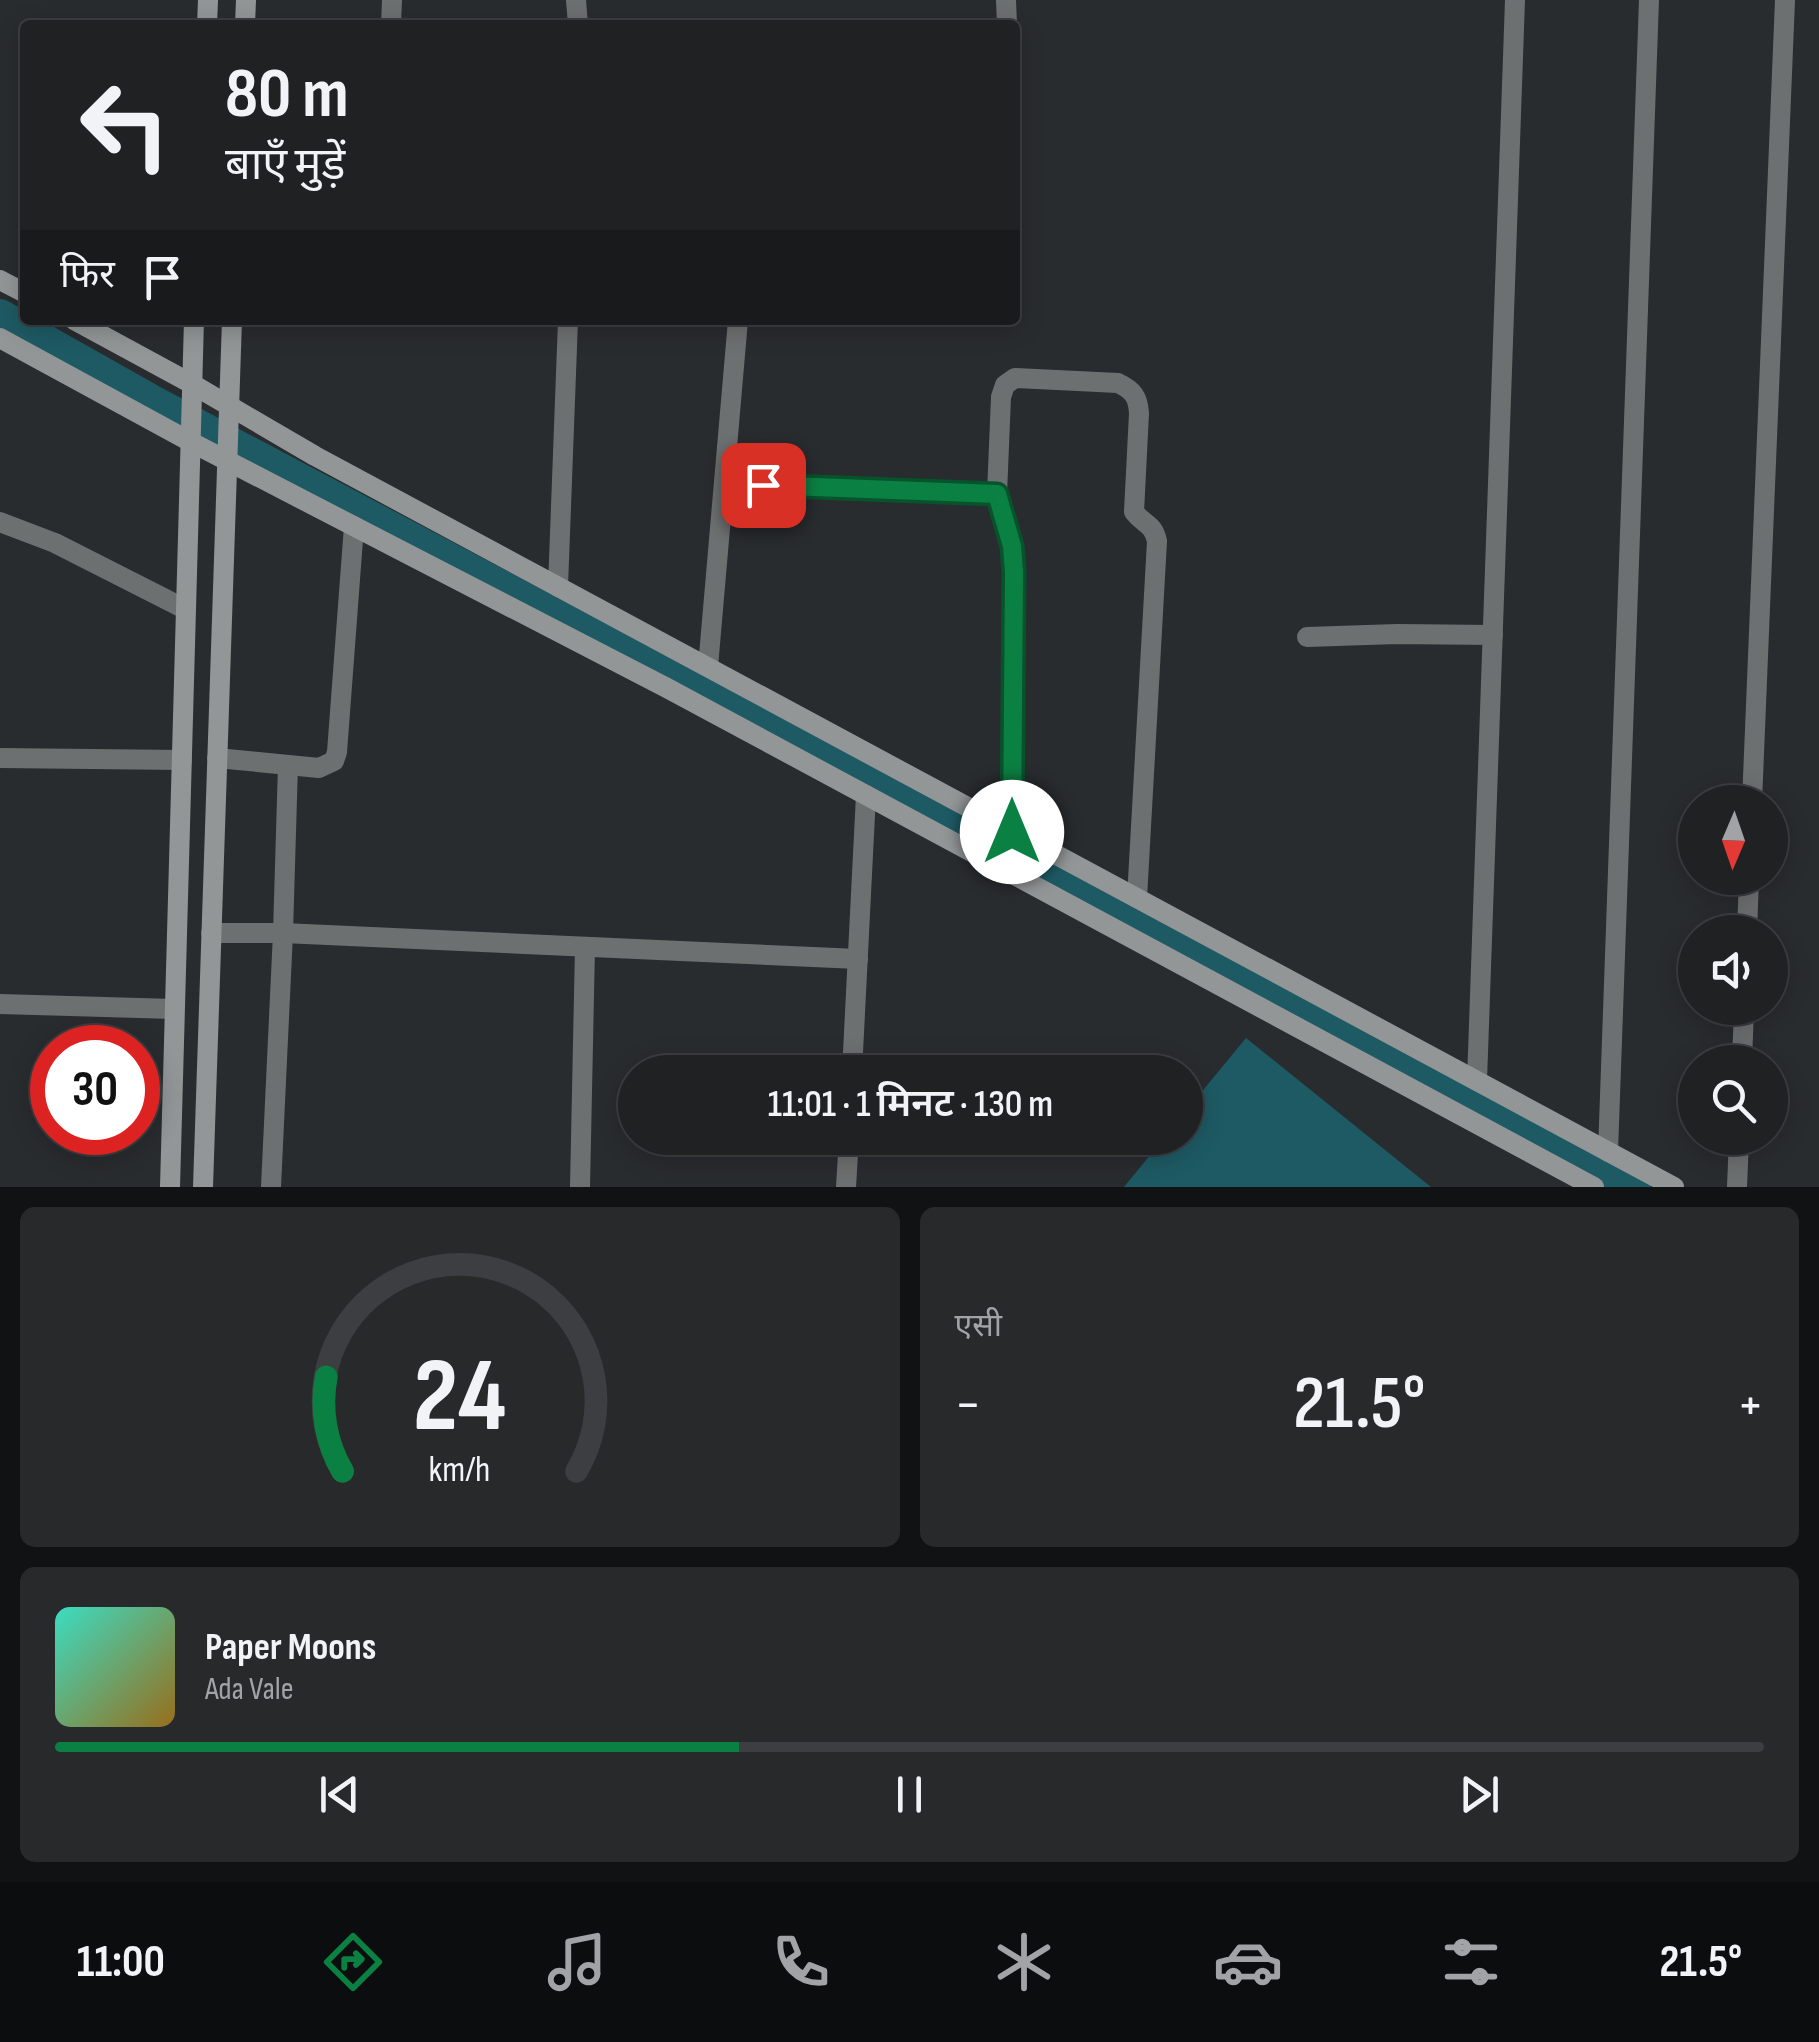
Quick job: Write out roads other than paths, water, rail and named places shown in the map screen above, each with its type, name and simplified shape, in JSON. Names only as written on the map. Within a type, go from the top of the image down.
[{"type":"street","points":[[1477,1081],[1515,0]]},
{"type":"street","points":[[1608,1152],[1649,0]]},
{"type":"street","points":[[1753,785],[1785,0]]},
{"type":"street","points":[[83,325],[316,456],[1674,1187]]},
{"type":"street","points":[[170,1187],[194,325]]},
{"type":"street","points":[[203,1187],[232,325]]},
{"type":"street","points":[[558,587],[568,325]]},
{"type":"street","points":[[708,668],[738,325]]},
{"type":"street","points":[[0,338],[189,442],[667,688],[1594,1187]]},
{"type":"street","points":[[1012,832],[1014,572],[1012,546],[997,494],[1001,397],[1005,384],[1015,378],[1118,384],[1130,389],[1138,400],[1134,512],[1155,531],[1158,556],[1137,898]]},
{"type":"street","points":[[724,483],[997,494]]},
{"type":"street","points":[[0,522],[55,543],[185,609]]},
{"type":"street","points":[[217,758],[318,768],[334,761],[354,526]]},
{"type":"street","points":[[1307,638],[1492,635]]},
{"type":"street","points":[[0,758],[182,760]]},
{"type":"street","points":[[271,1187],[288,765]]},
{"type":"street","points":[[853,1055],[866,795]]},
{"type":"street","points":[[211,933],[858,959]]},
{"type":"street","points":[[580,1187],[585,947]]},
{"type":"street","points":[[0,1004],[174,1009]]},
{"type":"street","points":[[846,1187],[848,1155]]},
{"type":"street","points":[[1736,1187],[1738,1155]]},
{"type":"water","points":[[1246,1038],[1431,1187],[1124,1187],[1150,1155],[1203,1155],[1203,1090]]},
{"type":"waterway","points":[[0,315],[156,403],[1635,1187]]}]
